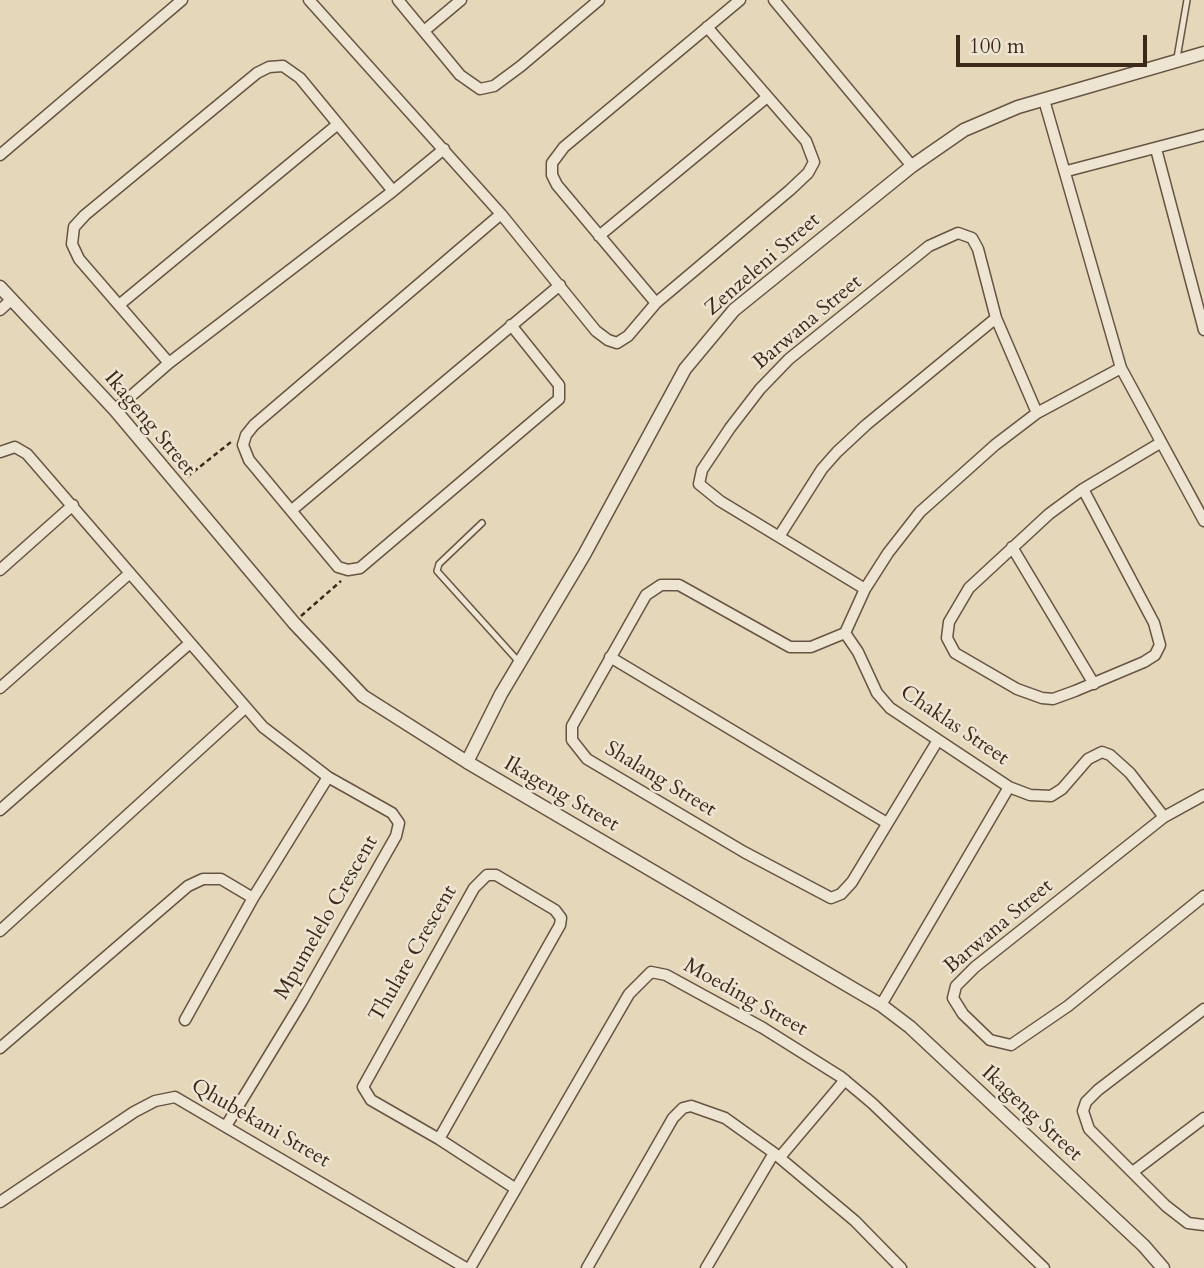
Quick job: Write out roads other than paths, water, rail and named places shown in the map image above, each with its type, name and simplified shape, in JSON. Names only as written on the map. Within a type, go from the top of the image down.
[{"type":"street","points":[[0,155],[182,0]]},
{"type":"street","points":[[398,0],[460,75],[480,89],[487,89],[521,66],[599,0]]},
{"type":"street","points":[[424,31],[461,0]]},
{"type":"street","points":[[656,303],[558,185],[552,175],[554,159],[740,0]]},
{"type":"street","points":[[774,0],[912,166]]},
{"type":"street","points":[[317,2],[501,214],[596,331],[612,342],[622,341],[628,336],[656,303],[811,169],[814,162],[811,150],[706,27]]},
{"type":"street","name":"Zenzeleni Street","points":[[467,762],[520,662],[584,555],[685,369],[715,330],[750,296],[912,166],[978,122],[1204,53]]},
{"type":"street","points":[[169,363],[74,251],[72,232],[85,215],[257,73],[269,67],[283,66],[292,71],[393,191]]},
{"type":"street","points":[[598,236],[766,98]]},
{"type":"street","points":[[1044,100],[1067,171],[1121,368],[1204,521]]},
{"type":"street","points":[[119,305],[338,124]]},
{"type":"street","points":[[1067,171],[1204,135]]},
{"type":"street","points":[[115,410],[169,363],[444,149]]},
{"type":"street","points":[[1156,149],[1204,330]]},
{"type":"street","points":[[501,214],[249,431],[244,440],[244,452],[333,563],[342,569],[354,570],[373,558],[559,400],[559,385],[511,325]]},
{"type":"street","name":"Barwana Street","points":[[865,589],[703,490],[699,484],[702,470],[760,389],[789,359],[929,246],[948,235],[965,235],[971,238],[978,249],[996,318]]},
{"type":"street","points":[[292,510],[560,285]]},
{"type":"street","name":"Ikageng Street","points":[[0,287],[115,410],[294,622],[363,696],[467,762],[881,1005],[910,1027],[1144,1246],[1163,1268]]},
{"type":"street","points":[[0,310],[11,300]]},
{"type":"street","points":[[780,535],[822,469],[837,452],[996,318],[1037,413]]},
{"type":"street","points":[[845,633],[865,589],[888,553],[920,512],[995,445],[1037,413],[1121,368]]},
{"type":"street","points":[[1083,489],[1136,587],[1160,640],[1155,655],[1094,684],[1053,699],[1031,696],[955,653],[947,638],[949,622],[960,601],[1012,548],[1083,489],[1160,443]]},
{"type":"street","name":"Mpumelelo Crescent","points":[[0,452],[11,448],[22,450],[73,505],[245,708],[282,744],[328,777],[392,813],[399,825],[301,1003],[226,1126]]},
{"type":"street","points":[[0,570],[73,505]]},
{"type":"street","points":[[1012,548],[1094,684]]},
{"type":"street","points":[[0,688],[130,573]]},
{"type":"street","name":"Shalang Street","points":[[845,633],[811,647],[790,647],[693,593],[670,584],[654,588],[646,595],[572,726],[574,744],[587,759],[744,852],[831,898],[841,894],[852,882],[938,740]]},
{"type":"street","name":"Chaklas Street","points":[[845,633],[883,702],[1009,787],[881,1005]]},
{"type":"street","points":[[0,810],[190,643]]},
{"type":"street","points":[[610,657],[887,823]]},
{"type":"street","points":[[0,931],[245,708]]},
{"type":"street","points":[[1009,787],[1030,795],[1051,796],[1062,789],[1088,759],[1102,752],[1129,773],[1164,817]]},
{"type":"street","points":[[185,1020],[253,898],[328,777]]},
{"type":"street","name":"Barwana Street","points":[[1204,795],[1164,817],[975,967],[956,986],[952,994],[955,1003],[996,1044],[1011,1045],[1020,1042],[1204,896]]},
{"type":"street","name":"Thulare Crescent","points":[[439,1139],[560,925],[560,915],[555,910],[496,875],[487,875],[474,888],[464,912],[363,1084],[371,1100],[439,1139],[516,1189]]},
{"type":"street","points":[[0,1048],[188,886],[203,878],[221,879],[253,898]]},
{"type":"street","name":"Moeding Street","points":[[468,1268],[629,994],[648,973],[666,975],[845,1080],[1044,1268]]},
{"type":"street","points":[[1204,1009],[1098,1090],[1084,1107],[1083,1116],[1089,1129],[1180,1219],[1204,1225]]},
{"type":"street","points":[[706,1268],[777,1155],[845,1080]]},
{"type":"street","name":"Qhubekani Street","points":[[0,1202],[134,1112],[165,1098],[178,1098],[468,1268]]},
{"type":"street","points":[[587,1268],[673,1118],[683,1108],[700,1107],[726,1118],[777,1155],[863,1229],[901,1268]]},
{"type":"street","points":[[1134,1171],[1204,1118]]},
{"type":"lane","points":[[1177,61],[1187,0]]},
{"type":"lane","points":[[482,523],[439,564],[437,570],[520,662]]}]
